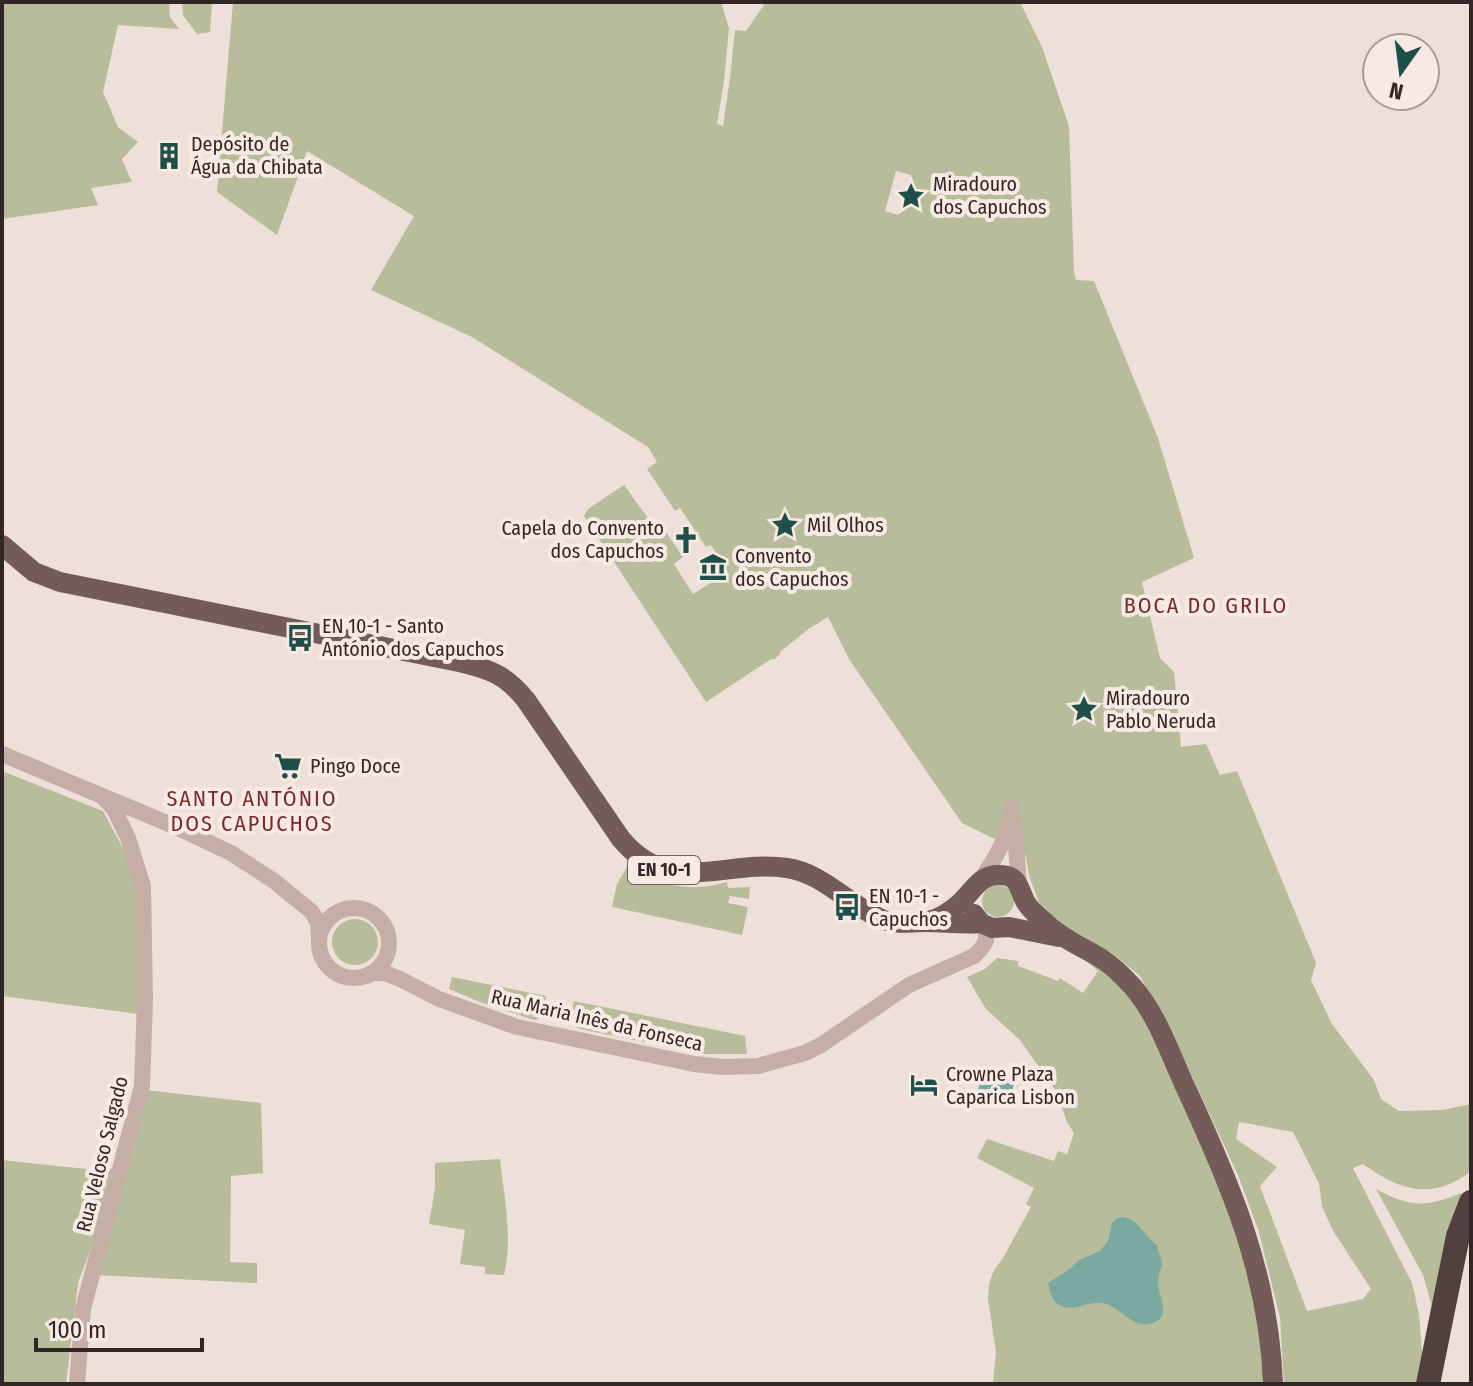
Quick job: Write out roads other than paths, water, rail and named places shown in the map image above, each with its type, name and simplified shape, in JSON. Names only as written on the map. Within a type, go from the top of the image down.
[{"type":"highway","points":[[1428,1384],[1458,1236],[1471,1202]]},
{"type":"highway","points":[[1444,1384],[1471,1253]]},
{"type":"main road","name":"EN 10-1","points":[[2,545],[34,572],[60,582],[483,667],[501,675],[517,689],[631,851],[647,863],[665,870],[689,874],[759,867],[786,868],[829,886],[882,919],[901,923],[995,926],[1066,939]]},
{"type":"main road","points":[[926,922],[950,911],[977,884],[988,876],[999,874],[1011,878],[1022,893],[1021,916],[995,926],[974,915],[971,895],[977,884]]},
{"type":"main road","name":"EN 10-1","points":[[1022,893],[1047,924],[1103,960],[1126,979],[1147,1006],[1165,1041],[1213,1145],[1247,1234],[1267,1320],[1273,1384]]},
{"type":"street","points":[[2,754],[102,796],[128,821],[161,820],[250,864],[312,912],[318,923],[319,940],[321,957],[333,971],[345,977],[372,973],[386,958],[389,946],[383,924],[376,917],[356,909],[335,914],[326,922],[319,940]]},
{"type":"street","points":[[977,884],[1004,841],[1012,808],[1022,893]]},
{"type":"street","name":"Rua Veloso Salgado","points":[[77,1384],[83,1309],[142,1086],[145,1000],[143,886],[128,821]]},
{"type":"street","points":[[312,912],[335,914]]},
{"type":"street","name":"Rua Maria Inês da Fonseca","points":[[372,973],[385,973],[439,999],[517,1027],[694,1064],[758,1066],[805,1053],[821,1045],[909,985],[974,956],[995,926]]},
{"type":"street","name":"Rua Maria Inês da Fonseca","points":[[386,958],[400,979]]},
{"type":"water","points":[[983,1075],[1014,1085],[1009,1100],[978,1089]]},
{"type":"water","points":[[1123,1217],[1134,1222],[1158,1246],[1162,1260],[1158,1286],[1163,1313],[1161,1318],[1150,1324],[1130,1319],[1107,1304],[1095,1303],[1074,1308],[1060,1306],[1049,1287],[1048,1283],[1079,1260],[1100,1251],[1108,1241],[1112,1223]]},
{"type":"place","name":"Depósito de Água da Chibata","points":[[169,156]]},
{"type":"place","name":"Miradouro dos Capuchos","points":[[911,196]]},
{"type":"place","name":"Mil Olhos","points":[[785,525]]},
{"type":"place","name":"Capela do Convento dos Capuchos","points":[[686,540]]},
{"type":"place","name":"Convento dos Capuchos","points":[[713,567]]},
{"type":"place","name":"EN 10-1 - Santo António dos Capuchos","points":[[300,638]]},
{"type":"place","name":"Miradouro Pablo Neruda","points":[[1084,709]]},
{"type":"place","name":"Pingo Doce","points":[[288,766]]},
{"type":"place","name":"EN 10-1 - Capuchos","points":[[847,907]]},
{"type":"place","name":"Crowne Plaza Caparica Lisbon","points":[[924,1085]]},
{"type":"district","name":"BOCA DO GRILO","points":[[1206,605]]},
{"type":"district","name":"SANTO ANTÓNIO DOS CAPUCHOS","points":[[252,810]]}]
